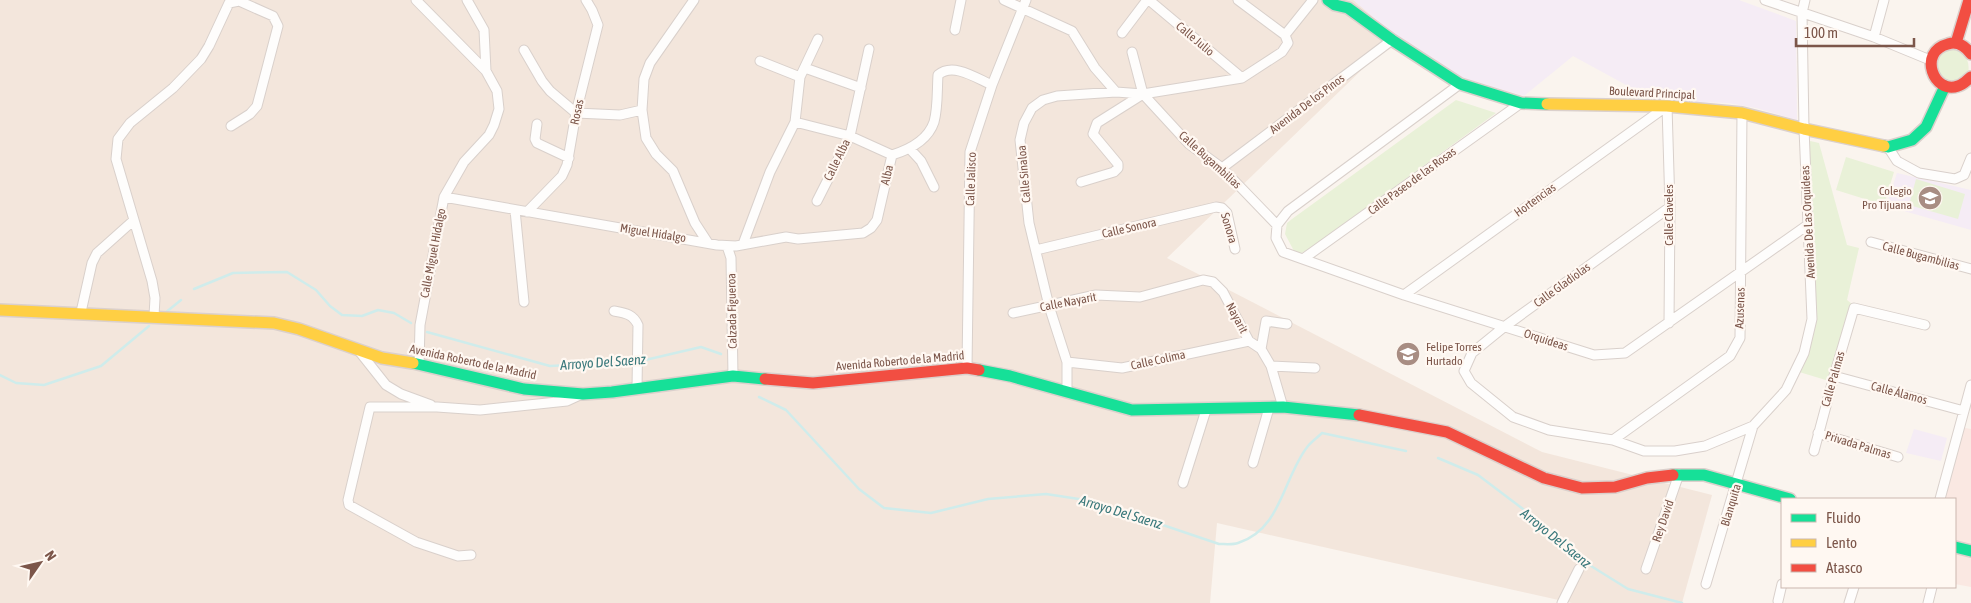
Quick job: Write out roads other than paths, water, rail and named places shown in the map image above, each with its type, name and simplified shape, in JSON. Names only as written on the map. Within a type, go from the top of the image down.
[{"type":"main road","points":[[1956,43],[1969,0]]},
{"type":"main road","name":"Boulevard Principal","points":[[1338,3],[1460,84],[1520,103],[1667,106],[1742,113],[1804,129],[1888,147],[1912,140],[1926,127],[1945,86]]},
{"type":"main road","points":[[1971,54],[1963,46],[1956,43],[1948,43],[1940,46],[1930,60],[1933,76],[1945,86],[1955,87],[1964,84],[1971,77]]},
{"type":"main road","name":"Avenida Roberto de la Madrid","points":[[0,310],[154,316],[288,326],[382,358],[419,364],[524,389],[583,394],[733,376],[813,383],[967,368],[1010,376],[1132,410],[1283,407],[1370,416],[1447,432],[1544,478],[1582,488],[1615,487],[1647,478],[1679,474],[1704,476],[1787,498]]},
{"type":"main road","points":[[1956,547],[1971,551]]},
{"type":"street","name":"Calle Miguel Hidalgo","points":[[416,0],[486,71],[497,91],[499,109],[494,125],[488,135],[464,162],[444,198],[420,325],[419,364]]},
{"type":"street","name":"Calle Miguel Hidalgo","points":[[467,0],[484,30],[486,71]]},
{"type":"street","name":"Rosas","points":[[527,212],[562,176],[569,158],[576,113],[598,25],[586,0]]},
{"type":"street","points":[[694,0],[650,63],[644,79],[642,110],[646,138],[656,154],[673,171],[695,223],[708,243]]},
{"type":"street","points":[[955,30],[961,0]]},
{"type":"street","points":[[1004,0],[1025,4],[1072,31],[1095,68],[1116,92]]},
{"type":"street","points":[[1122,33],[1148,0]]},
{"type":"street","name":"Calle Julio","points":[[1148,0],[1242,78]]},
{"type":"street","points":[[1238,0],[1285,35],[1288,43],[1282,52],[1242,78]]},
{"type":"street","points":[[1285,35],[1313,0]]},
{"type":"street","points":[[1764,0],[1874,37],[1930,60]]},
{"type":"street","name":"Avenida De Las Orquídeas","points":[[1753,426],[1786,390],[1804,353],[1812,319],[1804,129],[1802,13],[1805,0]]},
{"type":"street","points":[[1874,37],[1884,0]]},
{"type":"street","points":[[154,316],[155,298],[152,281],[116,159],[118,139],[130,123],[173,88],[201,59],[229,3],[239,1],[273,16],[278,26],[258,106],[250,114],[231,126]]},
{"type":"street","name":"Calle Jalisco","points":[[967,368],[970,152],[992,84],[1025,4]]},
{"type":"street","points":[[743,244],[770,172],[795,122],[800,77],[818,39]]},
{"type":"street","name":"Avenida De los Pinos","points":[[1222,168],[1392,40]]},
{"type":"street","name":"Calle Alba","points":[[817,201],[850,136],[869,49]]},
{"type":"street","points":[[524,50],[550,91],[576,113],[620,115],[642,110]]},
{"type":"street","points":[[1082,182],[1114,172],[1118,168],[1118,164],[1093,134],[1097,123],[1142,94],[1132,52]]},
{"type":"street","points":[[760,61],[800,77]]},
{"type":"street","points":[[805,68],[861,88]]},
{"type":"street","points":[[892,155],[910,149],[925,136],[934,123],[938,75],[944,70],[953,69],[992,84]]},
{"type":"street","name":"Calle Sinaloa","points":[[1067,391],[1067,362],[1049,306],[1029,223],[1020,140],[1024,123],[1032,108],[1043,100],[1057,96],[1116,92],[1142,94],[1242,78]]},
{"type":"street","points":[[1277,225],[1288,211],[1460,84]]},
{"type":"street","name":"Calle Bugambilias","points":[[1142,94],[1189,144],[1222,168],[1277,225]]},
{"type":"street","name":"Calle Paseo de las Rosas","points":[[1304,259],[1520,103]]},
{"type":"street","name":"Calle Claveles","points":[[1667,106],[1670,207],[1669,323]]},
{"type":"street","name":"Hortencias","points":[[1404,295],[1667,106]]},
{"type":"street","name":"Azusenas","points":[[1613,440],[1730,356],[1740,338],[1742,113]]},
{"type":"street","name":"Alba","points":[[795,122],[850,136],[892,155],[877,220],[872,228],[863,233]]},
{"type":"street","points":[[537,124],[535,139],[537,143],[569,158]]},
{"type":"street","points":[[1888,147],[1897,161],[1919,172],[1955,179],[1964,175],[1971,158]]},
{"type":"street","points":[[910,149],[921,161],[934,187]]},
{"type":"street","name":"Miguel Hidalgo","points":[[444,198],[727,246],[786,237],[798,239],[863,233]]},
{"type":"street","name":"Calle Sonora","points":[[1036,250],[1216,207],[1222,208]]},
{"type":"street","name":"Calle Gladiolas","points":[[1613,440],[1549,430],[1513,417],[1470,383],[1464,371],[1472,353],[1504,327],[1670,207]]},
{"type":"street","name":"Sonora","points":[[1222,208],[1227,213],[1235,250]]},
{"type":"street","points":[[515,210],[524,302]]},
{"type":"street","points":[[81,312],[92,263],[97,253],[134,220]]},
{"type":"street","name":"Orquideas","points":[[1277,225],[1276,238],[1283,252],[1404,295],[1594,356],[1625,353],[1808,224]]},
{"type":"street","name":"Calle Bugambilias","points":[[1871,242],[1971,269]]},
{"type":"street","name":"Calzada Figueroa","points":[[727,246],[731,258],[733,376]]},
{"type":"street","name":"Calle Nayarit","points":[[1012,313],[1096,295],[1140,297],[1203,280],[1212,282]]},
{"type":"street","name":"Nayarit","points":[[1212,282],[1223,292],[1249,341],[1261,349],[1271,366],[1283,407]]},
{"type":"street","name":"Calle Palmas","points":[[1814,450],[1854,308],[1925,325]]},
{"type":"street","points":[[614,311],[628,314],[636,320],[638,325],[637,388]]},
{"type":"street","points":[[1261,349],[1266,321],[1287,324]]},
{"type":"street","name":"Calle Colima","points":[[1067,362],[1122,368],[1249,341]]},
{"type":"street","points":[[360,351],[386,385],[402,394],[437,407]]},
{"type":"street","points":[[1271,366],[1315,368]]},
{"type":"street","name":"Calle Álamos","points":[[1834,376],[1964,411]]},
{"type":"street","points":[[1940,498],[1971,384]]},
{"type":"street","points":[[471,555],[458,556],[416,542],[349,505],[348,500],[370,407],[437,407],[480,410],[567,401],[583,394]]},
{"type":"street","points":[[1253,463],[1268,408]]},
{"type":"street","points":[[1184,484],[1206,410]]},
{"type":"street","points":[[1613,440],[1644,451],[1675,451],[1705,446],[1753,426]]},
{"type":"street","name":"Blanquita","points":[[1706,584],[1738,484],[1753,426]]},
{"type":"street","name":"Privada Palmas","points":[[1818,433],[1898,457]]},
{"type":"street","name":"Rey David","points":[[1646,569],[1679,474]]},
{"type":"street","points":[[1562,603],[1579,569]]},
{"type":"street","points":[[1778,601],[1781,588]]},
{"type":"street","points":[[1849,603],[1854,588]]},
{"type":"street","points":[[1928,603],[1932,588]]},
{"type":"waterway","name":"Arroyo Del Saenz","points":[[194,289],[233,273],[287,272],[316,290],[330,306],[342,315],[362,316],[378,310],[394,313],[411,323]]},
{"type":"waterway","name":"Arroyo Del Saenz","points":[[165,313],[181,300]]},
{"type":"waterway","name":"Arroyo Del Saenz","points":[[0,375],[16,383],[44,385],[101,366],[149,326]]},
{"type":"waterway","name":"Arroyo Del Saenz","points":[[427,332],[550,366],[635,362]]},
{"type":"waterway","name":"Arroyo Del Saenz","points":[[641,361],[701,347],[721,354]]},
{"type":"waterway","name":"Arroyo Del Saenz","points":[[759,397],[786,410],[859,489],[884,508],[931,513],[988,499],[1046,494],[1092,501],[1219,544],[1238,543],[1253,536],[1264,526],[1280,501],[1300,458],[1310,444],[1322,433],[1406,451]]},
{"type":"waterway","name":"Arroyo Del Saenz","points":[[1438,458],[1478,475],[1523,509],[1591,566],[1628,589],[1682,603]]},
{"type":"place","name":"Colegio Pro Tijuana","points":[[1930,198]]},
{"type":"place","name":"Felipe Torres Hurtado","points":[[1408,354]]}]
